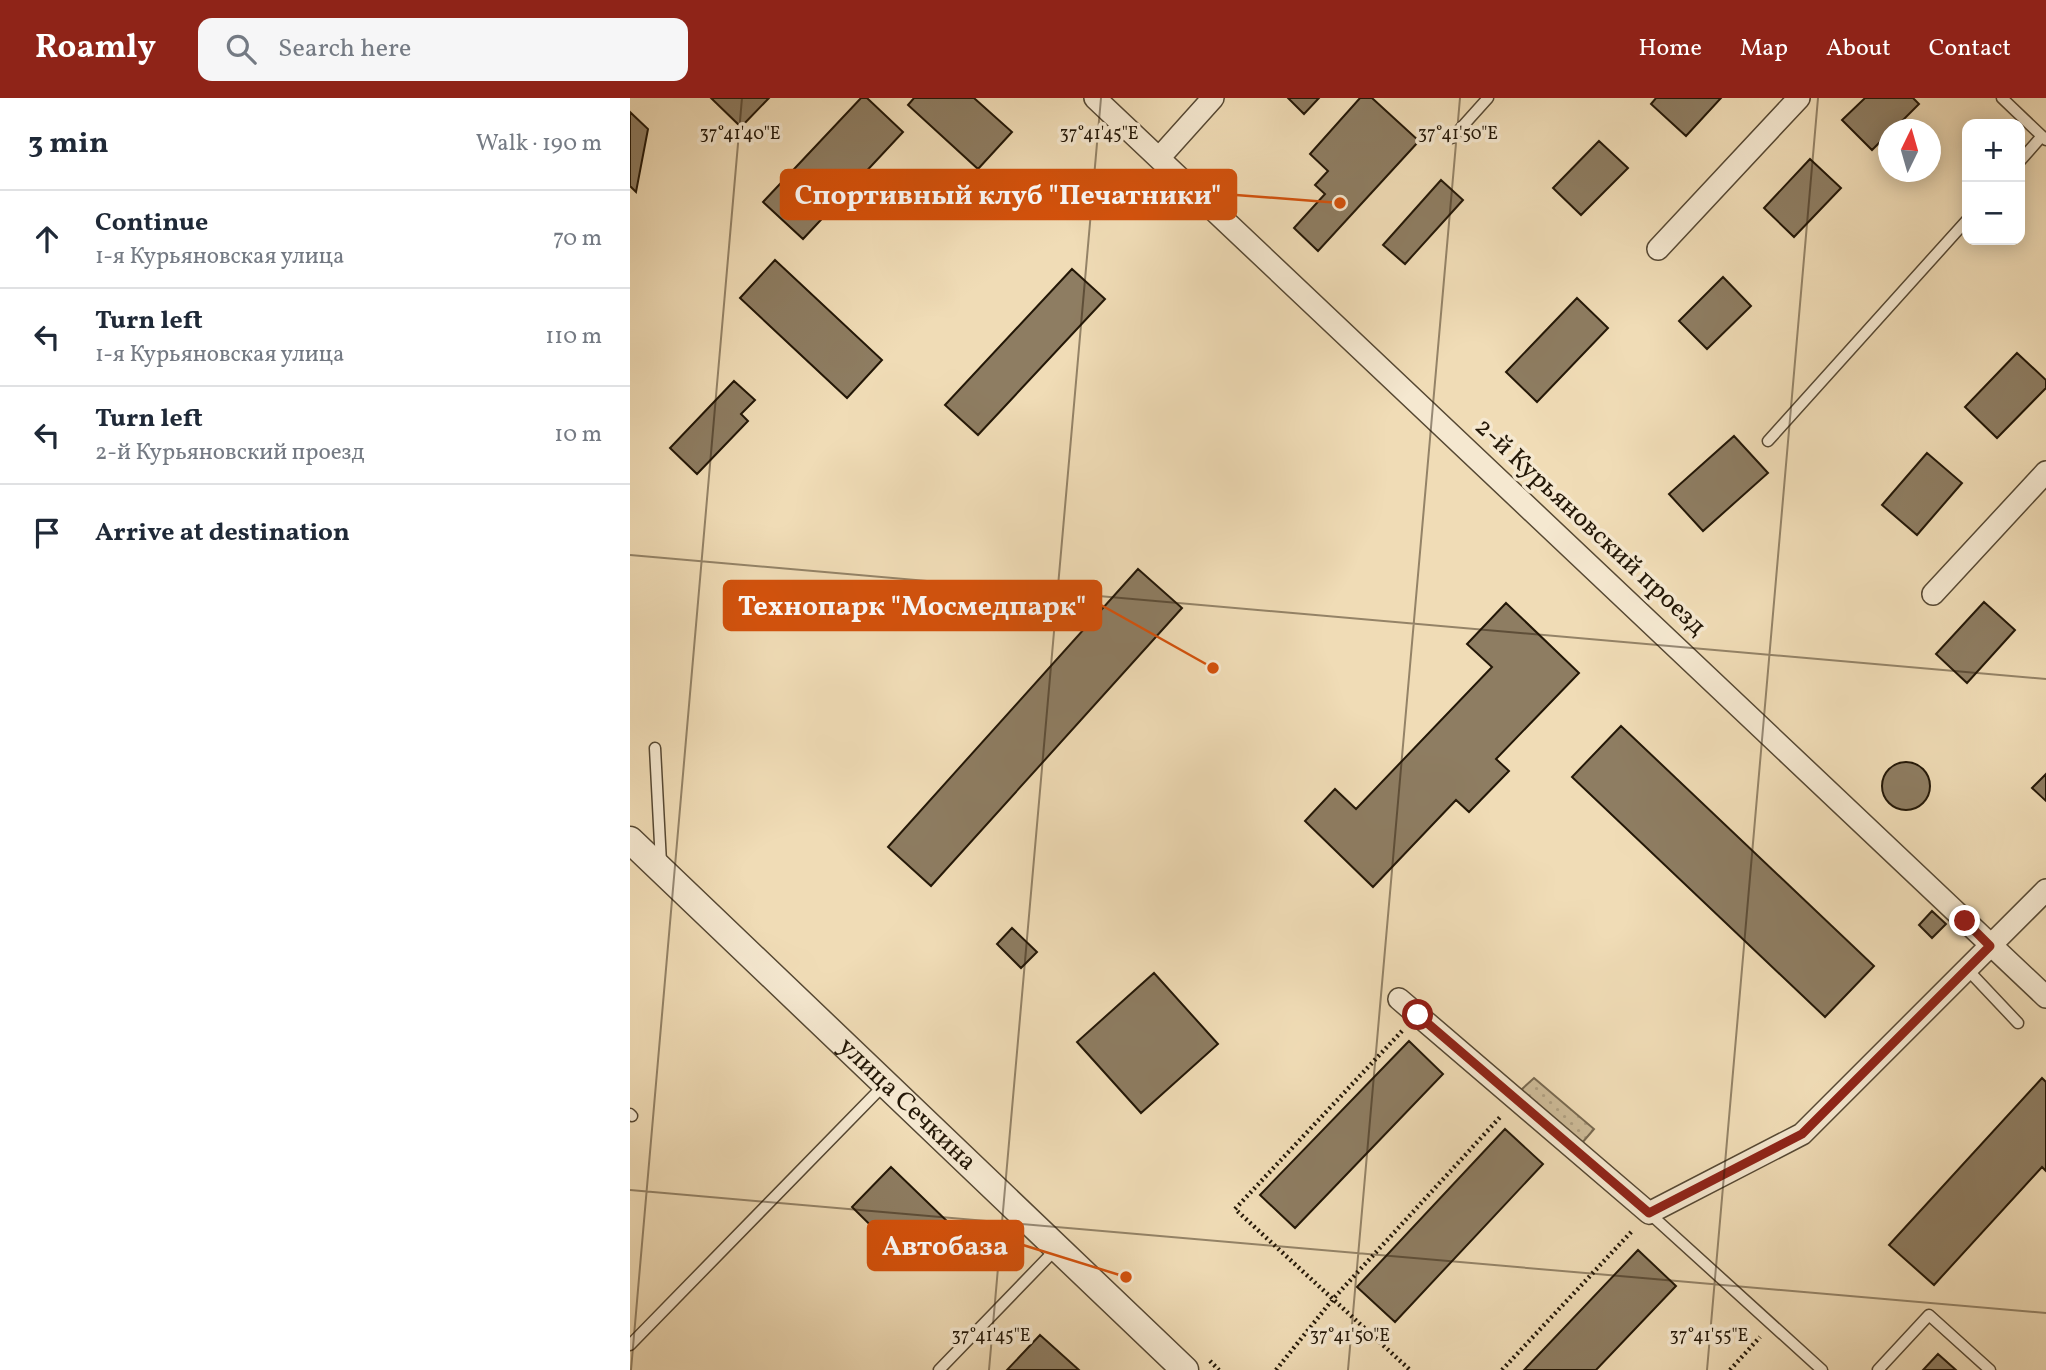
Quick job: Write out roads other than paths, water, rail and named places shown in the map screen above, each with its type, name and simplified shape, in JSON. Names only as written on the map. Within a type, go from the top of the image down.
[{"type":"street","name":"2-й Курьяновский проезд","points":[[1095,98],[1155,162],[2046,997]]},
{"type":"street","points":[[1155,162],[1213,98]]},
{"type":"street","points":[[1658,249],[1799,98]]},
{"type":"street","points":[[1933,594],[2046,471]]},
{"type":"street","name":"улица Сечкина","points":[[630,840],[1185,1370]]},
{"type":"street","points":[[1399,999],[1649,1213],[1802,1134],[2046,890]]},
{"type":"lane","points":[[1452,138],[1489,98]]},
{"type":"lane","points":[[2002,98],[2044,138],[2025,156]]},
{"type":"lane","points":[[1769,440],[1962,226]]},
{"type":"lane","points":[[655,748],[661,870]]},
{"type":"lane","points":[[1967,969],[2018,1023]]},
{"type":"lane","points":[[630,1345],[886,1084]]},
{"type":"lane","points":[[1649,1213],[1822,1370]]},
{"type":"lane","points":[[939,1370],[1057,1248]]},
{"type":"lane","points":[[1878,1370],[1929,1315],[1990,1370]]},
{"type":"place","name":"Спортивный клуб \"Печатники\"","points":[[1340,203]]},
{"type":"place","name":"Технопарк \"Мосмедпарк\"","points":[[1213,668]]},
{"type":"place","name":"Автобаза","points":[[1126,1277]]}]
